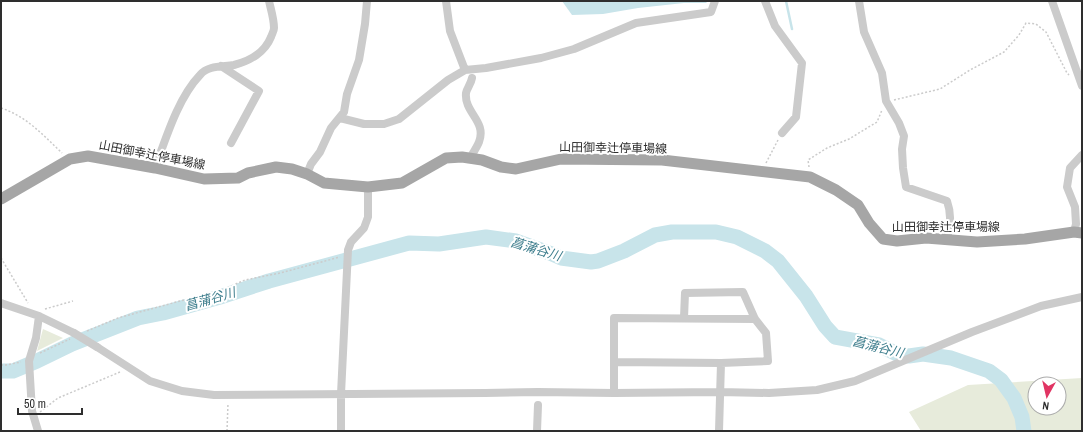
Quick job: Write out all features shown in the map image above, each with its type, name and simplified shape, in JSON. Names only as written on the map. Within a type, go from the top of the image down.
[{"type":"main road","name":"山田御幸辻停車場線","points":[[1,199],[70,159],[88,156],[155,168],[204,179],[238,178],[248,173],[276,167],[292,168],[324,183],[368,187],[402,183],[446,158],[470,158],[482,160],[501,167],[516,169],[561,158],[662,160],[810,177],[836,190],[858,205],[869,223],[883,240],[896,241],[926,238],[977,242],[1025,239],[1078,233]]},
{"type":"street","points":[[155,168],[175,117],[192,85],[201,73],[210,69],[247,61],[267,46],[274,29],[269,1]]},
{"type":"street","points":[[307,174],[311,164],[320,152],[331,128],[344,112],[347,94],[359,60],[367,1]]},
{"type":"street","points":[[446,1],[450,31],[465,70]]},
{"type":"street","points":[[340,118],[364,124],[384,124],[399,119],[448,80],[465,70],[486,68],[541,58],[574,49],[636,23],[711,12],[715,1]]},
{"type":"street","points":[[765,1],[775,26],[802,63],[796,117],[782,133]]},
{"type":"street","points":[[859,1],[864,32],[882,73],[886,102],[899,123],[904,136],[902,149],[906,187],[947,201],[950,210],[950,226],[947,239]]},
{"type":"street","points":[[1052,1],[1082,86]]},
{"type":"street","points":[[222,66],[259,91],[231,143]]},
{"type":"street","points":[[470,158],[479,142],[481,134],[481,126],[469,108],[467,100],[466,91],[472,78]]},
{"type":"street","points":[[1078,233],[1074,207],[1067,187],[1070,168],[1082,155]]},
{"type":"street","points":[[341,431],[341,394],[348,250],[351,242],[364,228],[368,217],[368,187]]},
{"type":"street","points":[[615,362],[721,363],[768,361],[766,334],[755,318],[743,292],[685,293],[684,318]]},
{"type":"street","points":[[1,303],[39,316],[97,347],[150,381],[182,391],[214,395],[538,392],[769,393],[817,390],[855,381],[972,332],[1041,306],[1082,297]]},
{"type":"street","points":[[38,431],[32,411],[30,359],[36,338],[39,316]]},
{"type":"street","points":[[614,393],[614,318],[755,318]]},
{"type":"street","points":[[719,431],[721,363]]},
{"type":"street","points":[[537,431],[538,404]]},
{"type":"path","points":[[810,177],[808,160],[827,148],[849,139],[877,122],[886,102],[940,89],[970,70],[1004,52],[1019,36],[1026,23],[1036,24],[1046,32],[1067,73],[1072,77]]},
{"type":"path","points":[[1,108],[10,111],[29,122],[70,159]]},
{"type":"path","points":[[761,172],[782,133]]},
{"type":"path","points":[[85,332],[118,318],[224,289],[245,280],[280,273],[341,257]]},
{"type":"path","points":[[1,258],[28,304],[26,312]]},
{"type":"path","points":[[39,316],[44,309],[73,301]]},
{"type":"path","points":[[1,365],[19,363],[30,359],[73,335]]},
{"type":"path","points":[[34,417],[58,398],[129,368]]},
{"type":"path","points":[[227,431],[228,395]]},
{"type":"green space","points":[[43,329],[63,338],[37,351]]},
{"type":"green space","points":[[1082,378],[1082,431],[921,431],[909,412],[968,385],[1027,381],[1027,416],[1067,416],[1067,379]]},
{"type":"water","points":[[562,1],[708,1],[706,3],[684,3],[638,8],[603,14],[572,15]]},
{"type":"waterway","points":[[786,1],[792,29]]},
{"type":"waterway","name":"菖蒲谷川","points":[[1,371],[13,371],[72,344],[138,318],[163,313],[269,281],[409,243],[439,244],[486,237],[516,241],[561,258],[591,262],[598,261],[624,251],[655,235],[672,232],[716,232],[737,237],[765,251],[778,261],[806,296],[825,326],[835,337],[879,345],[899,355],[909,356],[923,354],[951,358],[989,371],[1001,380],[1014,398],[1022,417],[1024,431]]}]
